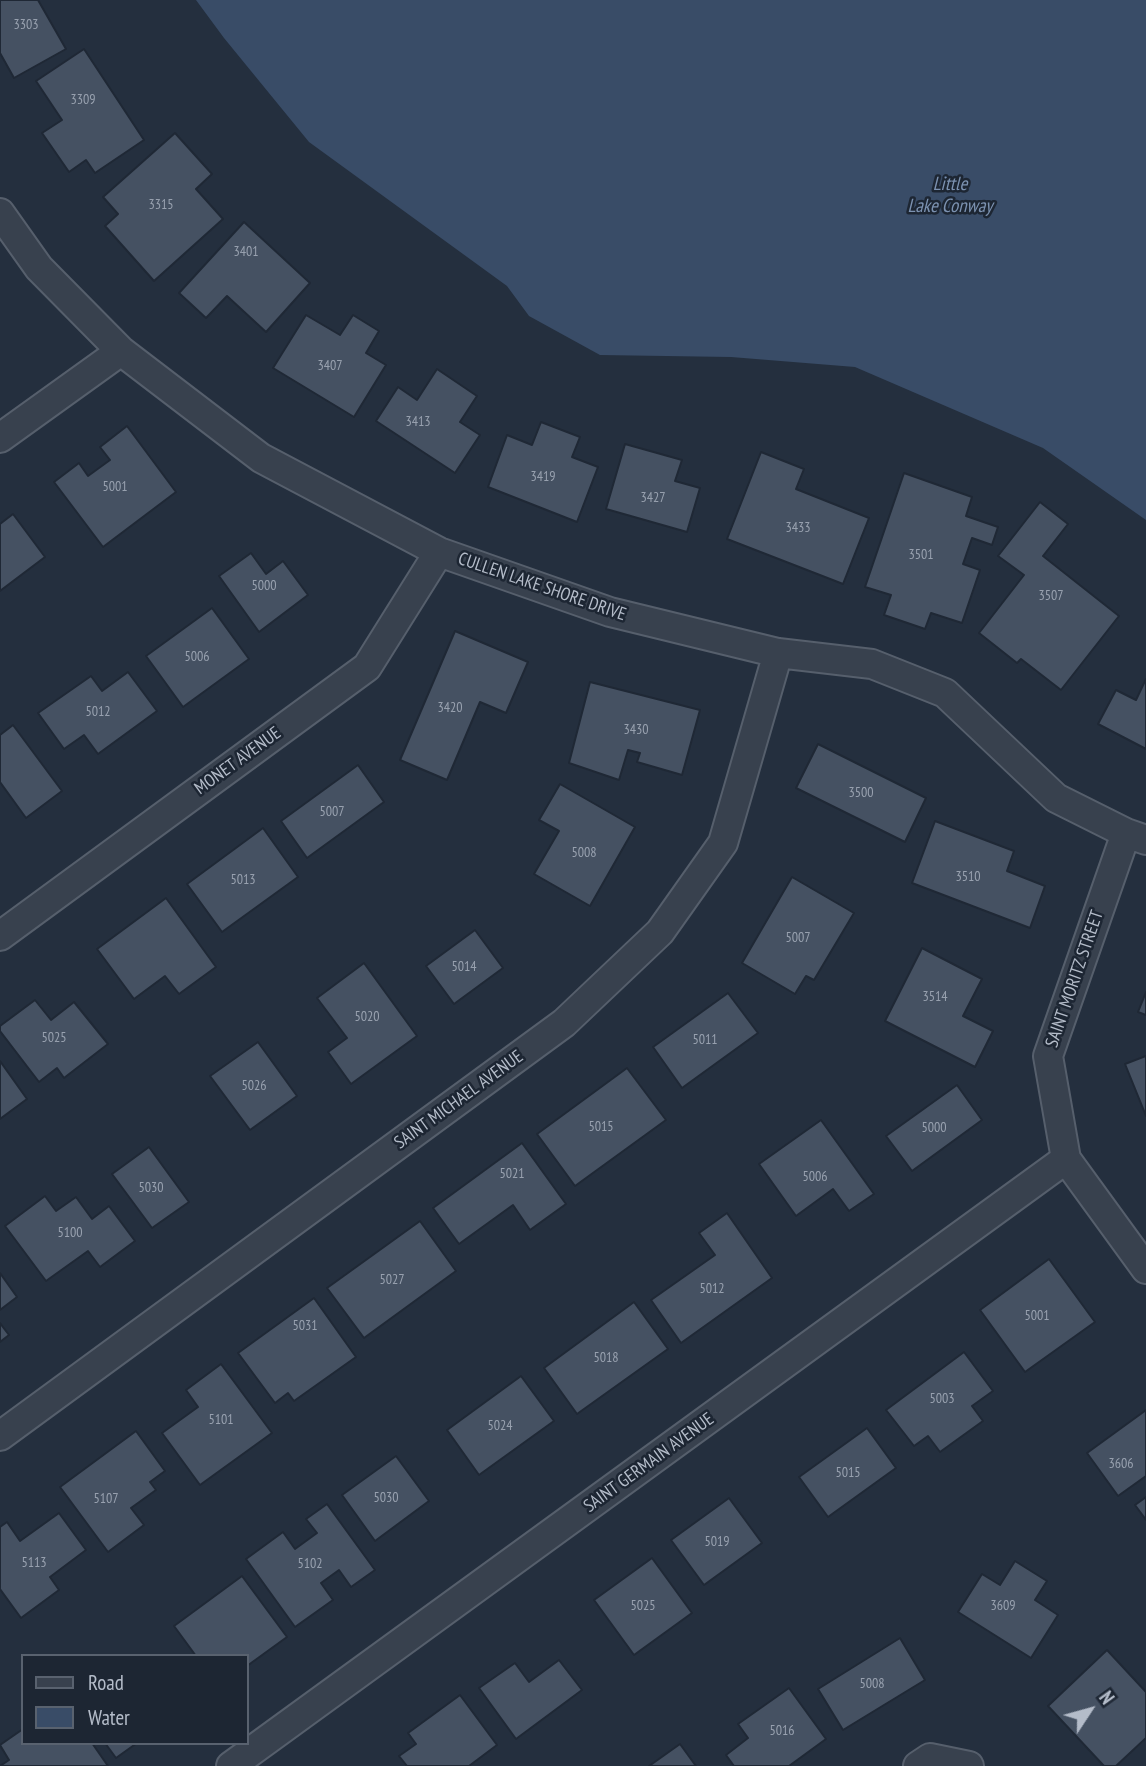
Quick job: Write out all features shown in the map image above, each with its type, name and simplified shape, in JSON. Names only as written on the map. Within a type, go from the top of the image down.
[{"type":"street","name":"CULLEN LAKE SHORE DRIVE","points":[[0,213],[39,268],[121,351],[261,458],[439,552],[610,612],[778,653],[872,664],[945,693],[1056,798],[1136,837]]},
{"type":"street","points":[[0,438],[121,351]]},
{"type":"street","name":"MONET AVENUE","points":[[0,936],[367,667],[439,552]]},
{"type":"street","name":"SAINT MICHAEL AVENUE","points":[[0,1436],[564,1023],[660,932],[723,843],[778,653]]},
{"type":"street","name":"SAINT MORITZ STREET","points":[[1136,837],[1048,1056],[1066,1159],[1146,1269]]},
{"type":"street","name":"SAINT GERMAIN AVENUE","points":[[231,1766],[1066,1159]]},
{"type":"street","points":[[918,1766],[930,1758],[969,1766]]},
{"type":"water","name":"Little Lake Conway","points":[[196,0],[1146,0],[1146,520],[1043,448],[855,367],[731,357],[600,355],[529,316],[507,286],[309,142]]},
{"type":"building","points":[[0,0],[38,0],[66,49],[14,78],[0,53]]},
{"type":"building","points":[[84,49],[144,140],[95,173],[86,160],[69,172],[42,133],[62,120],[36,81]]},
{"type":"building","points":[[175,133],[212,174],[196,189],[223,219],[154,281],[105,226],[118,214],[103,197]]},
{"type":"building","points":[[244,222],[310,283],[266,332],[227,296],[206,318],[179,293]]},
{"type":"building","points":[[306,315],[340,335],[353,315],[379,331],[366,353],[386,365],[354,417],[273,368]]},
{"type":"building","points":[[437,369],[477,396],[460,422],[480,435],[455,473],[376,421],[398,387],[417,400]]},
{"type":"building","points":[[541,422],[580,437],[572,457],[598,467],[577,522],[488,487],[507,435],[532,445]]},
{"type":"building","points":[[127,426],[176,492],[103,547],[54,482],[79,463],[88,476],[110,460],[100,447]]},
{"type":"building","points":[[625,444],[682,460],[675,481],[700,488],[687,532],[606,509]]},
{"type":"building","points":[[761,452],[804,469],[796,489],[869,518],[843,584],[727,539]]},
{"type":"building","points":[[904,473],[972,497],[966,516],[998,527],[992,545],[972,538],[963,564],[980,570],[962,623],[931,613],[925,629],[884,615],[891,595],[865,587]]},
{"type":"building","points":[[1040,502],[1068,524],[1043,556],[1119,616],[1061,690],[1021,659],[1017,663],[979,633],[1024,575],[998,556]]},
{"type":"building","points":[[13,514],[45,557],[0,591],[0,524]]},
{"type":"building","points":[[251,553],[266,574],[283,561],[308,595],[259,632],[219,576]]},
{"type":"building","points":[[212,608],[249,659],[183,707],[146,656]]},
{"type":"building","points":[[455,631],[528,662],[506,713],[480,702],[447,780],[400,760]]},
{"type":"building","points":[[128,672],[157,711],[98,754],[84,735],[64,749],[38,713],[91,676],[102,691]]},
{"type":"building","points":[[1146,679],[1146,749],[1098,724],[1116,690],[1136,700]]},
{"type":"building","points":[[590,682],[700,710],[682,775],[637,762],[640,753],[628,750],[619,780],[569,763]]},
{"type":"building","points":[[13,725],[62,791],[26,818],[0,782],[0,735]]},
{"type":"building","points":[[818,744],[926,798],[905,842],[796,788]]},
{"type":"building","points":[[358,765],[384,802],[307,858],[281,821]]},
{"type":"building","points":[[560,784],[635,827],[590,906],[534,874],[559,831],[539,820]]},
{"type":"building","points":[[935,821],[1014,851],[1007,871],[1045,886],[1030,928],[912,883]]},
{"type":"building","points":[[263,828],[298,877],[222,932],[187,884]]},
{"type":"building","points":[[792,877],[854,913],[814,980],[806,976],[795,994],[742,963]]},
{"type":"building","points":[[166,898],[216,967],[179,994],[165,976],[134,999],[97,949]]},
{"type":"building","points":[[475,930],[503,968],[454,1004],[426,966]]},
{"type":"building","points":[[922,948],[982,979],[963,1016],[993,1031],[975,1067],[885,1021]]},
{"type":"building","points":[[364,963],[417,1036],[351,1084],[328,1052],[347,1038],[317,998]]},
{"type":"building","points":[[1146,992],[1146,1015],[1138,1012]]},
{"type":"building","points":[[728,993],[758,1033],[682,1088],[653,1047]]},
{"type":"building","points":[[35,1000],[51,1020],[74,1002],[108,1044],[64,1078],[57,1068],[39,1082],[0,1031],[0,1026]]},
{"type":"building","points":[[258,1042],[297,1096],[250,1130],[210,1076]]},
{"type":"building","points":[[1146,1056],[1146,1116],[1125,1064]]},
{"type":"building","points":[[0,1061],[27,1099],[0,1119]]},
{"type":"building","points":[[627,1068],[666,1120],[575,1186],[537,1134]]},
{"type":"building","points":[[957,1085],[982,1120],[912,1171],[886,1136]]},
{"type":"building","points":[[821,1120],[874,1194],[849,1211],[833,1189],[796,1216],[759,1164]]},
{"type":"building","points":[[522,1143],[566,1204],[530,1230],[513,1205],[459,1244],[433,1208]]},
{"type":"building","points":[[149,1147],[189,1202],[152,1228],[112,1174]]},
{"type":"building","points":[[45,1196],[56,1211],[76,1197],[92,1219],[109,1206],[135,1241],[100,1267],[88,1251],[46,1281],[5,1226]]},
{"type":"building","points":[[727,1213],[772,1278],[681,1343],[651,1300],[715,1255],[699,1233]]},
{"type":"building","points":[[420,1221],[456,1271],[364,1338],[327,1288]]},
{"type":"building","points":[[1049,1259],[1095,1322],[1025,1372],[980,1310]]},
{"type":"building","points":[[0,1273],[17,1297],[0,1310]]},
{"type":"building","points":[[314,1298],[356,1357],[294,1401],[288,1393],[275,1403],[238,1353]]},
{"type":"building","points":[[634,1302],[668,1349],[577,1414],[544,1368]]},
{"type":"building","points":[[0,1323],[9,1335],[0,1342]]},
{"type":"building","points":[[964,1352],[993,1391],[972,1406],[983,1421],[940,1452],[928,1436],[914,1446],[886,1410]]},
{"type":"building","points":[[221,1364],[272,1433],[200,1485],[162,1433],[198,1407],[186,1390]]},
{"type":"building","points":[[521,1376],[554,1421],[479,1475],[447,1430]]},
{"type":"building","points":[[1146,1410],[1146,1476],[1118,1496],[1087,1453]]},
{"type":"building","points":[[867,1428],[896,1468],[828,1517],[799,1477]]},
{"type":"building","points":[[136,1431],[165,1471],[150,1482],[156,1490],[131,1508],[144,1525],[108,1552],[60,1487]]},
{"type":"building","points":[[396,1456],[429,1501],[375,1541],[342,1495]]},
{"type":"building","points":[[1146,1497],[1146,1520],[1135,1505]]},
{"type":"building","points":[[729,1498],[762,1543],[704,1585],[671,1540]]},
{"type":"building","points":[[327,1504],[375,1570],[351,1587],[339,1570],[321,1583],[333,1600],[295,1627],[246,1559],[283,1532],[295,1549],[317,1533],[306,1519]]},
{"type":"building","points":[[59,1513],[86,1550],[50,1577],[59,1590],[21,1618],[0,1589],[0,1527],[7,1522],[20,1541]]},
{"type":"building","points":[[652,1558],[692,1613],[634,1655],[594,1600]]},
{"type":"building","points":[[1015,1561],[1047,1581],[1035,1600],[1058,1615],[1031,1658],[958,1612],[982,1574],[1000,1585]]},
{"type":"building","points":[[242,1576],[287,1637],[248,1665],[248,1654],[195,1654],[174,1626]]},
{"type":"building","points":[[900,1638],[925,1680],[843,1730],[818,1689]]},
{"type":"building","points":[[1107,1650],[1146,1692],[1146,1738],[1116,1766],[1104,1766],[1048,1706]]},
{"type":"building","points":[[559,1660],[582,1690],[516,1739],[479,1688],[515,1663],[529,1682]]},
{"type":"building","points":[[789,1688],[826,1739],[789,1766],[734,1766],[726,1755],[748,1738],[738,1724]]},
{"type":"building","points":[[460,1695],[497,1745],[469,1766],[407,1766],[399,1756],[416,1744],[408,1733]]},
{"type":"building","points":[[21,1730],[21,1745],[93,1745],[108,1766],[0,1766],[9,1760],[0,1745]]},
{"type":"building","points":[[680,1744],[696,1766],[649,1766]]},
{"type":"building","points":[[106,1745],[134,1745],[116,1758]]}]
